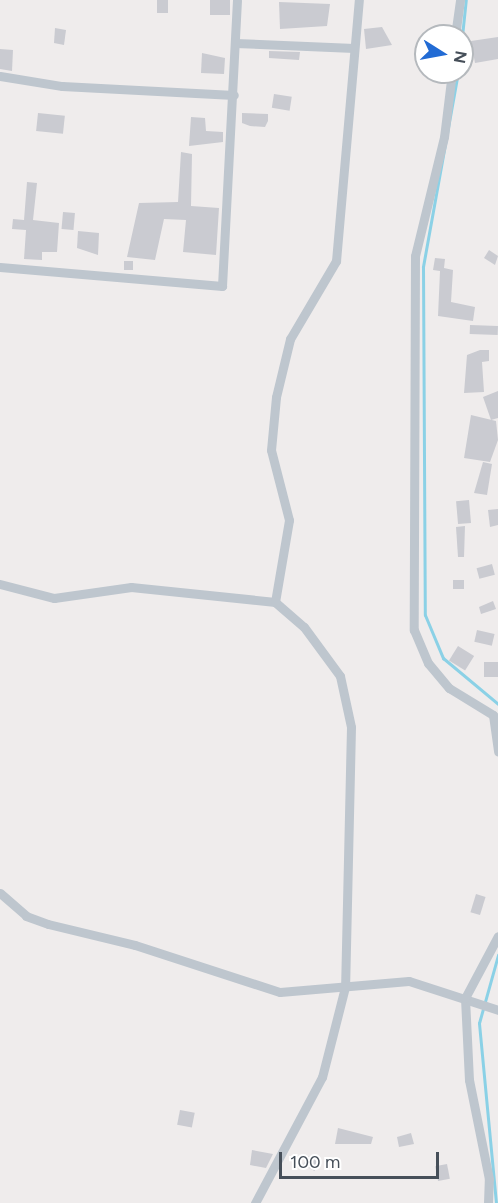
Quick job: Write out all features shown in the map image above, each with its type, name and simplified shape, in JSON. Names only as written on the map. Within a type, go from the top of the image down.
[{"type":"street","points":[[0,267],[222,286],[234,95],[237,0]]},
{"type":"street","points":[[275,602],[289,520],[271,450],[276,397],[290,339],[336,261],[359,0]]},
{"type":"street","points":[[457,24],[460,0]]},
{"type":"street","points":[[235,43],[354,48]]},
{"type":"street","points":[[0,76],[63,86],[234,95]]},
{"type":"street","points":[[451,84],[444,137],[415,256],[414,630],[428,663],[448,688],[493,715],[498,752]]},
{"type":"street","points":[[0,584],[54,598],[131,587],[275,602],[328,655],[346,696],[351,754],[345,987],[322,1077],[255,1203]]},
{"type":"street","points":[[0,893],[26,916],[48,924],[135,945],[263,987],[304,994],[345,987],[409,981],[498,1010]]},
{"type":"street","points":[[488,1203],[489,1179],[469,1080],[465,998],[498,936]]},
{"type":"building","points":[[157,0],[168,0],[168,13],[157,13]]},
{"type":"building","points":[[210,0],[230,0],[230,15],[210,15]]},
{"type":"building","points":[[279,2],[330,4],[327,26],[280,29]]},
{"type":"building","points":[[382,27],[392,45],[366,49],[364,29]]},
{"type":"building","points":[[55,28],[66,30],[64,45],[54,43]]},
{"type":"building","points":[[498,37],[498,59],[475,63],[474,41]]},
{"type":"building","points":[[0,49],[13,50],[12,71],[0,69]]},
{"type":"building","points":[[269,51],[300,52],[299,60],[269,58]]},
{"type":"building","points":[[202,53],[225,58],[224,74],[201,73]]},
{"type":"building","points":[[274,94],[292,97],[290,111],[272,108]]},
{"type":"building","points":[[38,113],[65,116],[63,134],[36,131]]},
{"type":"building","points":[[242,113],[268,114],[268,121],[265,127],[250,126],[242,123]]},
{"type":"building","points":[[191,117],[205,118],[206,131],[223,132],[223,142],[189,146]]},
{"type":"building","points":[[181,152],[192,154],[191,206],[219,208],[216,255],[183,252],[186,220],[164,219],[155,260],[127,257],[139,203],[178,202]]},
{"type":"building","points":[[27,182],[37,183],[33,220],[59,223],[57,252],[42,252],[42,260],[24,259],[26,230],[12,229],[13,219],[24,220]]},
{"type":"building","points":[[63,212],[75,213],[73,230],[62,229]]},
{"type":"building","points":[[78,231],[99,233],[98,255],[77,248]]},
{"type":"building","points":[[489,250],[498,256],[495,265],[484,258]]},
{"type":"building","points":[[435,258],[445,259],[444,268],[453,270],[451,302],[475,307],[473,321],[438,316],[440,271],[433,270]]},
{"type":"building","points":[[124,261],[133,261],[133,270],[124,270]]},
{"type":"building","points":[[470,325],[498,326],[498,335],[470,334]]},
{"type":"building","points":[[480,350],[489,350],[489,361],[482,362],[484,392],[464,393],[467,355]]},
{"type":"building","points":[[498,391],[498,418],[491,420],[483,397]]},
{"type":"building","points":[[471,415],[496,421],[498,440],[490,462],[464,458]]},
{"type":"building","points":[[483,462],[492,464],[487,495],[474,493]]},
{"type":"building","points":[[469,500],[471,523],[458,524],[456,501]]},
{"type":"building","points":[[498,509],[498,525],[490,527],[488,510]]},
{"type":"building","points":[[465,526],[464,557],[458,557],[456,527]]},
{"type":"building","points":[[492,564],[495,575],[479,579],[477,568]]},
{"type":"building","points":[[453,580],[464,580],[464,589],[453,589]]},
{"type":"building","points":[[493,601],[496,609],[481,614],[479,607]]},
{"type":"building","points":[[477,630],[495,634],[492,646],[474,642]]},
{"type":"building","points":[[458,646],[474,656],[465,670],[449,660]]},
{"type":"building","points":[[484,662],[498,662],[498,677],[484,677]]},
{"type":"building","points":[[476,894],[486,897],[480,915],[470,912]]},
{"type":"building","points":[[180,1110],[195,1113],[192,1128],[177,1125]]},
{"type":"building","points":[[338,1128],[373,1137],[371,1144],[335,1144]]},
{"type":"building","points":[[411,1133],[414,1144],[399,1147],[397,1137]]},
{"type":"building","points":[[252,1150],[273,1154],[266,1168],[250,1165]]},
{"type":"building","points":[[308,1156],[319,1162],[315,1171],[303,1165]]},
{"type":"building","points":[[447,1164],[450,1179],[438,1181],[435,1166]]},
{"type":"waterway","points":[[463,24],[466,0]]},
{"type":"waterway","points":[[456,84],[423,267],[425,615],[443,658],[498,704]]},
{"type":"waterway","points":[[496,1203],[479,1023],[498,955]]}]
